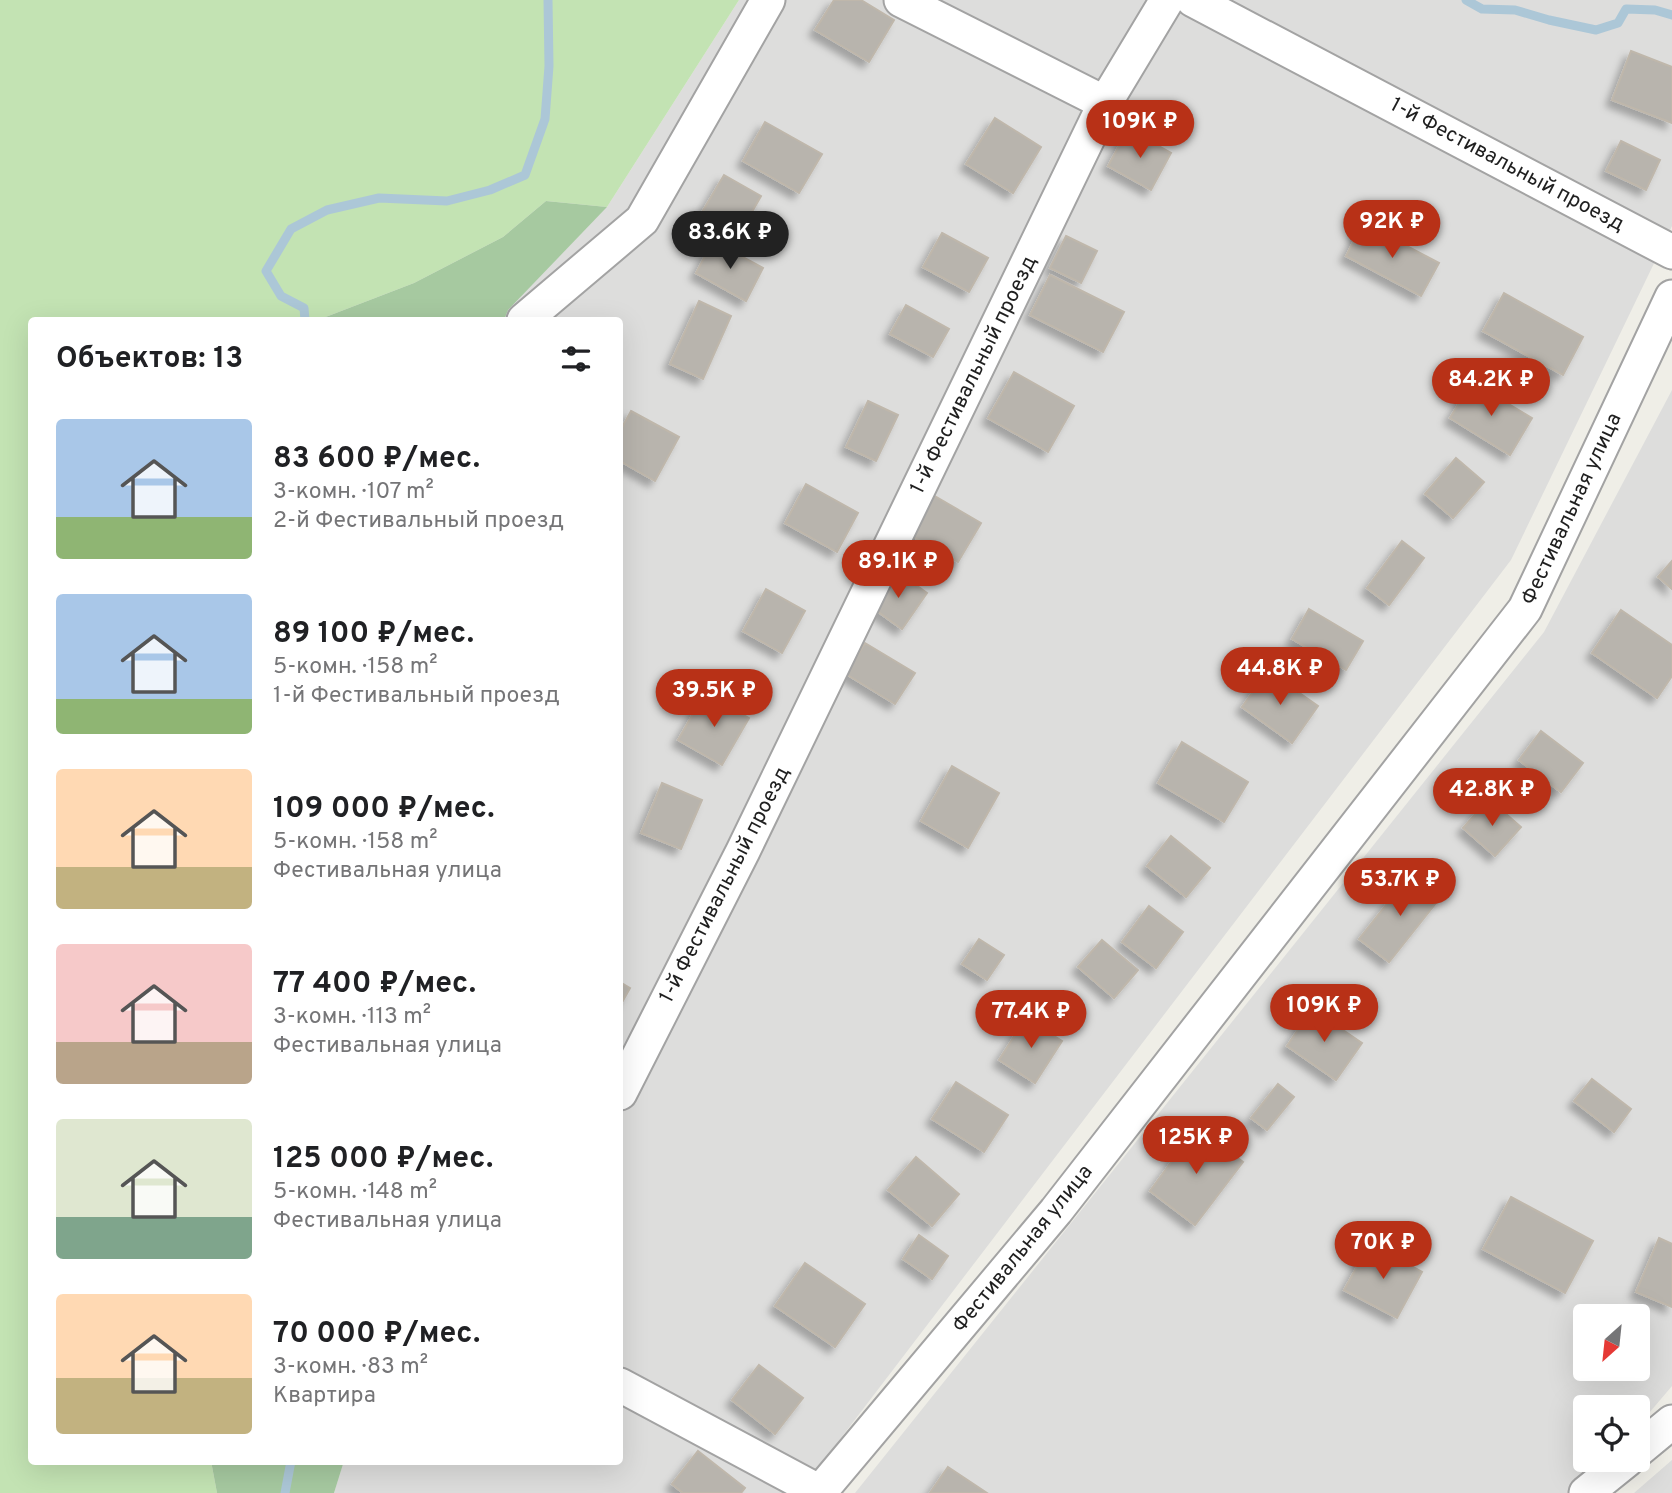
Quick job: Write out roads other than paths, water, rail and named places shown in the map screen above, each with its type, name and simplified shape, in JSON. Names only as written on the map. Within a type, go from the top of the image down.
[{"type":"street","points":[[528,317],[642,220],[768,0]]},
{"type":"street","points":[[901,0],[1105,103]]},
{"type":"street","name":"1-й Фестивальный проезд","points":[[623,1087],[743,852],[1105,103],[1167,0]]},
{"type":"street","name":"1-й Фестивальный проезд","points":[[1192,0],[1672,252]]},
{"type":"street","name":"Фестивальная улица","points":[[819,1493],[1056,1211],[1525,609],[1672,297]]},
{"type":"street","points":[[623,1387],[819,1493]]},
{"type":"street","points":[[1650,1440],[1672,1422]]},
{"type":"street","points":[[1586,1493],[1612,1472]]},
{"type":"waterway","points":[[305,317],[304,308],[281,296],[266,271],[291,229],[327,210],[379,198],[447,201],[490,190],[525,175],[545,119],[549,66],[548,0]]},
{"type":"waterway","points":[[1466,0],[1482,9],[1515,10],[1596,30],[1618,23],[1626,9],[1655,10],[1672,15]]},
{"type":"waterway","points":[[285,1493],[290,1465]]}]
